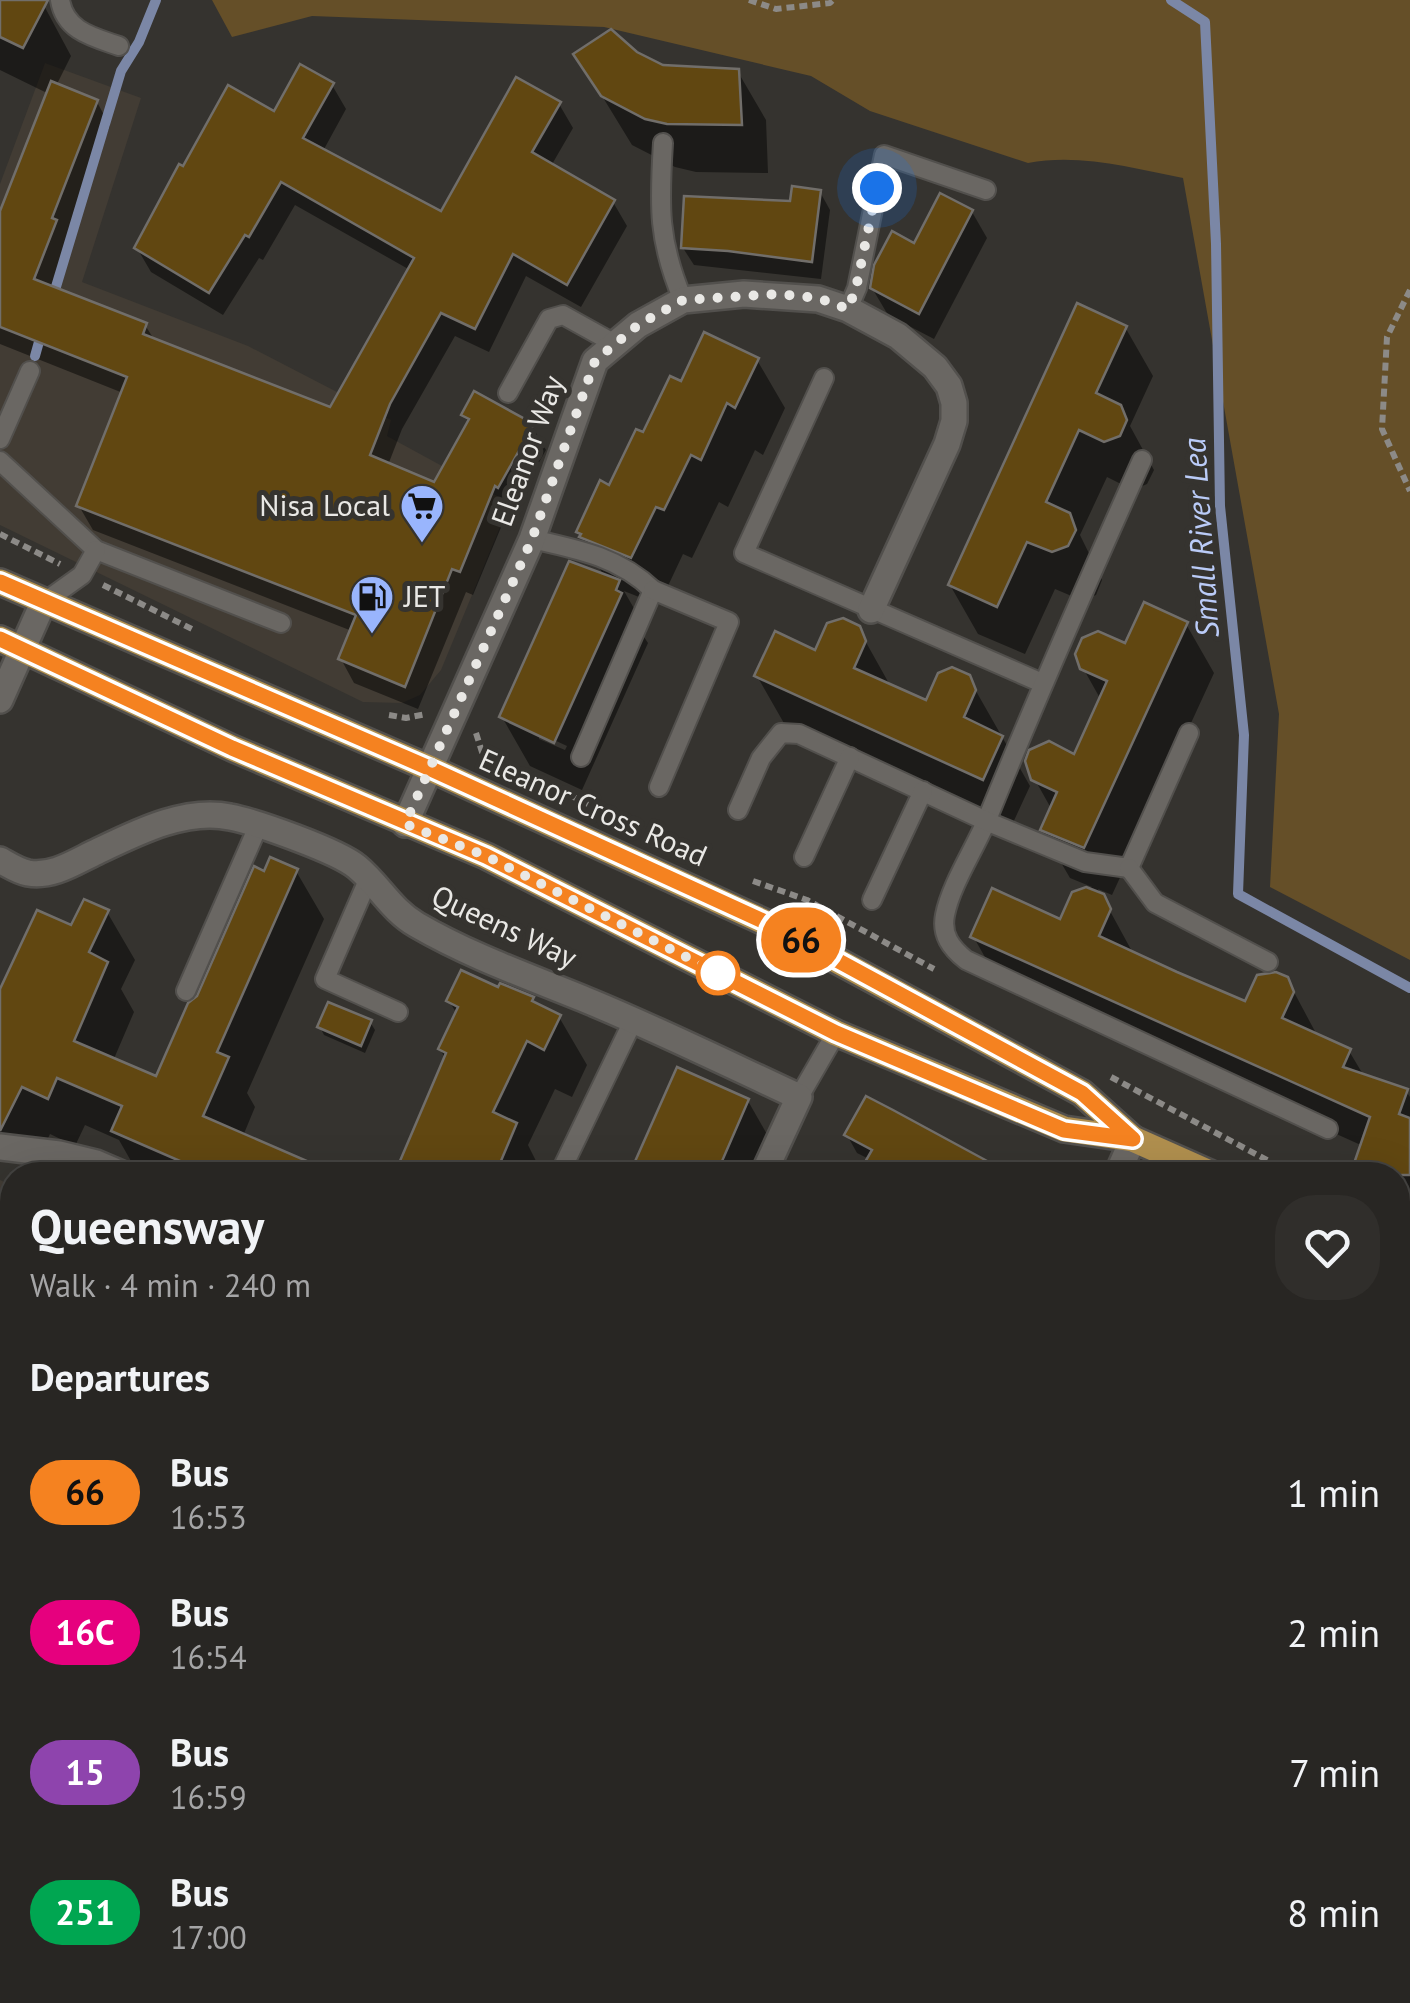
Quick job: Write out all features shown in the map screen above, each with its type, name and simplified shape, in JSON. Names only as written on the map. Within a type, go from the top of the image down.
[{"type":"main road","name":"Eleanor Cross Road","points":[[0,582],[429,768],[774,926],[1082,1093],[1133,1139]]},
{"type":"main road","name":"Eleanor Cross Road","points":[[11,645],[405,824],[486,856],[836,1033],[1064,1130],[1133,1139],[1185,1162]]},
{"type":"street","name":"Eleanor Way","points":[[405,824],[532,539],[595,361],[638,325],[683,300],[778,294],[818,298],[898,336],[935,368],[948,386],[954,403],[954,421],[947,444],[872,610]]},
{"type":"street","points":[[0,700],[11,645],[44,603]]},
{"type":"street","name":"Queens Way","points":[[0,860],[25,873],[44,874],[169,822],[211,815],[258,824],[356,866],[416,925],[477,956],[799,1097]]},
{"type":"street","points":[[768,1162],[799,1097]]},
{"type":"street","points":[[1123,1162],[1133,1139]]},
{"type":"street","points":[[0,1147],[92,1162]]},
{"type":"lane","points":[[60,0],[68,22],[87,35],[120,46]]},
{"type":"lane","points":[[663,142],[659,210],[666,260],[683,300]]},
{"type":"lane","points":[[848,309],[856,288],[884,155],[986,190]]},
{"type":"lane","points":[[508,393],[550,319],[563,315],[617,345]]},
{"type":"lane","points":[[0,439],[30,371]]},
{"type":"lane","points":[[824,378],[744,553],[1042,683]]},
{"type":"lane","points":[[1142,460],[945,912],[945,936],[952,949],[966,960],[1328,1129]]},
{"type":"lane","points":[[0,461],[96,550],[280,623]]},
{"type":"lane","points":[[532,539],[590,552],[635,572],[654,590],[729,622],[659,788]]},
{"type":"lane","points":[[44,603],[82,575],[96,550]]},
{"type":"lane","points":[[581,757],[654,590]]},
{"type":"lane","points":[[1129,868],[1189,733]]},
{"type":"lane","points":[[738,810],[762,758],[781,734],[799,734],[986,821],[1085,862],[1129,868],[1156,903],[1268,962]]},
{"type":"lane","points":[[804,857],[850,756]]},
{"type":"lane","points":[[872,900],[923,791]]},
{"type":"lane","points":[[186,991],[258,824]]},
{"type":"lane","points":[[368,880],[325,979],[398,1012]]},
{"type":"lane","points":[[565,1162],[634,1022]]},
{"type":"lane","points":[[799,1097],[836,1033]]},
{"type":"path","points":[[750,0],[776,9],[833,0]]},
{"type":"path","points":[[1410,290],[1387,337],[1382,429],[1410,491]]},
{"type":"path","points":[[0,534],[197,632]]},
{"type":"path","points":[[376,714],[406,718],[434,712]]},
{"type":"shaded area","points":[[212,0],[1410,0],[1410,960],[1270,887],[1279,714],[1183,178],[1086,161],[1028,163],[870,111],[811,76],[604,27],[312,16],[232,37]]},
{"type":"shaded area","points":[[45,63],[141,98],[82,282],[248,346],[391,420],[387,436],[510,503],[441,670],[420,695],[402,703],[363,702],[0,525],[0,184]]},
{"type":"building","points":[[0,0],[48,0],[23,48],[0,37]]},
{"type":"building","points":[[611,29],[637,52],[663,65],[739,69],[742,125],[667,124],[645,119],[601,96],[573,54]]},
{"type":"building","points":[[300,64],[334,83],[303,138],[441,211],[516,77],[561,102],[532,152],[615,200],[567,285],[513,254],[475,329],[441,313],[390,404],[370,455],[434,482],[469,419],[461,415],[474,391],[534,424],[498,488],[495,486],[460,572],[452,569],[405,687],[338,659],[356,615],[76,506],[127,377],[0,327],[0,211],[51,81],[98,100],[52,218],[57,220],[34,279],[147,323],[143,334],[330,407],[414,258],[281,182],[249,237],[245,235],[209,293],[134,248],[228,85],[274,111]]},
{"type":"building","points":[[792,186],[821,190],[812,262],[681,248],[684,196],[790,201]]},
{"type":"building","points":[[940,193],[973,210],[919,314],[870,288],[874,265],[892,231],[914,243]]},
{"type":"building","points":[[1077,303],[1127,326],[1096,393],[1121,405],[1127,420],[1120,436],[1104,442],[1079,430],[1046,502],[1070,513],[1076,530],[1068,546],[1052,552],[1027,542],[997,607],[948,585]]},
{"type":"building","points":[[704,332],[759,358],[735,408],[727,403],[701,460],[691,455],[664,510],[656,507],[631,558],[579,537],[581,534],[576,532],[600,480],[609,485],[636,429],[643,432],[670,376],[681,381]]},
{"type":"building","points":[[569,561],[620,580],[616,590],[622,593],[554,743],[499,717]]},
{"type":"building","points":[[1144,602],[1188,622],[1084,848],[1040,830],[1057,792],[1031,780],[1025,761],[1029,750],[1049,741],[1074,754],[1107,681],[1080,669],[1075,654],[1082,638],[1098,631],[1125,643]]},
{"type":"building","points":[[843,618],[860,626],[866,641],[854,668],[926,700],[938,673],[952,667],[970,675],[976,690],[964,717],[1003,736],[983,780],[754,676],[775,631],[815,650],[827,623]]},
{"type":"building","points":[[270,857],[298,869],[217,1052],[229,1057],[203,1116],[309,1162],[182,1162],[111,1131],[122,1106],[57,1078],[48,1099],[22,1087],[0,1131],[0,989],[37,910],[71,925],[84,899],[109,910],[89,952],[108,962],[74,1041],[156,1076],[188,1003],[197,996],[254,866],[264,871]]},
{"type":"building","points":[[1086,887],[1104,894],[1111,909],[1099,936],[1245,1001],[1257,975],[1276,972],[1288,977],[1294,992],[1282,1018],[1351,1049],[1343,1067],[1408,1089],[1399,1114],[1410,1118],[1410,1162],[1354,1162],[1370,1117],[970,937],[992,888],[1060,919],[1072,892]]},
{"type":"building","points":[[461,970],[498,987],[500,983],[534,997],[532,1001],[561,1015],[544,1050],[527,1041],[493,1112],[517,1123],[500,1162],[400,1162],[446,1053],[438,1049],[458,1007],[446,1001]]},
{"type":"building","points":[[328,1002],[372,1020],[361,1046],[317,1027]]},
{"type":"building","points":[[677,1067],[749,1099],[722,1162],[635,1162]]},
{"type":"building","points":[[866,1096],[989,1162],[865,1162],[872,1150],[844,1135]]},
{"type":"waterway","points":[[52,300],[121,71],[139,42],[156,0]]},
{"type":"waterway","name":"Small River Lea","points":[[1171,0],[1205,22],[1216,244],[1220,506],[1244,735],[1238,894],[1410,988]]},
{"type":"waterway","points":[[35,356],[42,331]]},
{"type":"bus line","name":"66","points":[[0,582],[429,768],[774,926],[1082,1093],[1133,1139],[1064,1130],[836,1033],[486,856],[232,748],[0,639]]},
{"type":"place","name":"Nisa Local","points":[[422,544]]},
{"type":"place","name":"JET","points":[[372,635]]},
{"type":"route","points":[[718,973],[486,856],[405,824],[532,539],[595,361],[638,325],[683,300],[778,294],[818,298],[848,309],[877,188]]}]
